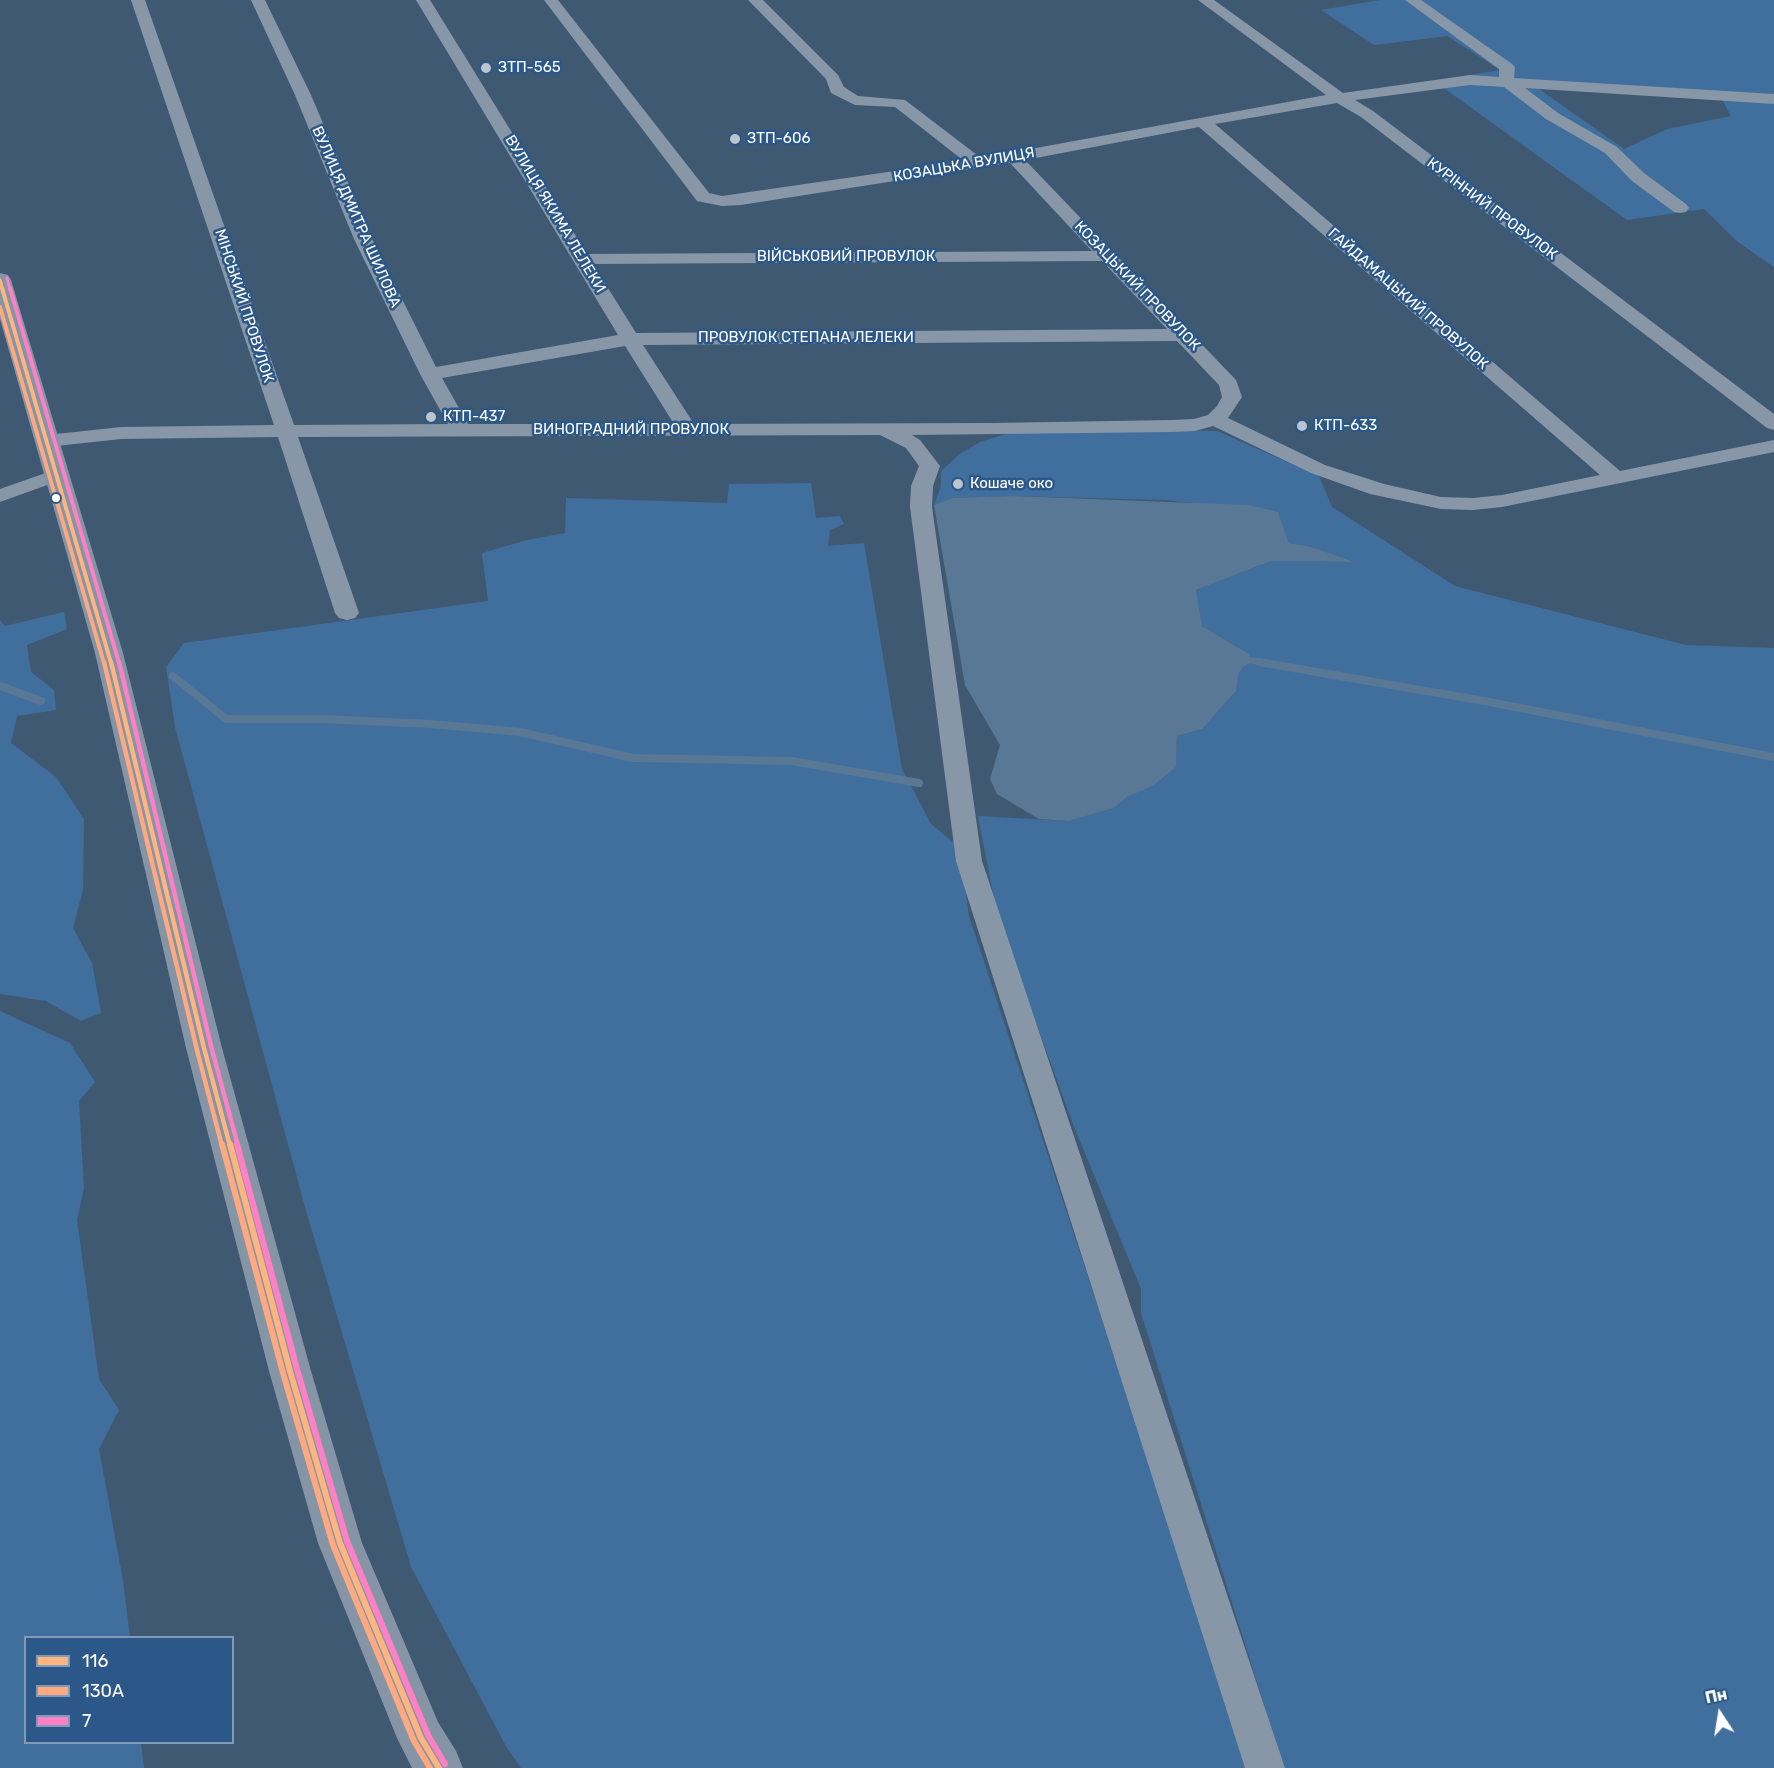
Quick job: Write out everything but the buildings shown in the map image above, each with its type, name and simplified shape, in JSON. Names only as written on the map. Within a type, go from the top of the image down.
[{"type":"main road","points":[[0,281],[109,653],[204,1048],[290,1371],[340,1543],[421,1738],[439,1768]]},
{"type":"street","name":"МІНСЬКИЙ ПРОВУЛОК","points":[[138,0],[347,613]]},
{"type":"street","name":"ВУЛИЦЯ ДМИТРА ШИЛОВА","points":[[258,0],[303,95],[363,239],[430,374],[462,431]]},
{"type":"street","name":"ВУЛИЦЯ ЯКИМА ЛЕЛЕКИ","points":[[423,0],[687,428]]},
{"type":"street","name":"КОЗАЦЬКА ВУЛИЦЯ","points":[[550,0],[703,197],[723,201],[978,164],[1201,121],[1470,80],[1774,99]]},
{"type":"street","points":[[755,0],[833,78],[837,90],[855,99],[899,103],[910,109],[978,164]]},
{"type":"street","name":"КУРІННИЙ ПРОВУЛОК","points":[[1205,0],[1340,98],[1367,114],[1774,424]]},
{"type":"street","points":[[1412,0],[1507,67],[1506,81],[1552,116],[1611,150],[1638,177],[1680,208]]},
{"type":"street","name":"ГАЙДАМАЦЬКИЙ ПРОВУЛОК","points":[[1201,121],[1615,477]]},
{"type":"street","name":"КОЗАЦЬКИЙ ПРОВУЛОК","points":[[1014,158],[1229,384],[1232,397],[1226,409],[1215,419]]},
{"type":"street","name":"ВІЙСЬКОВИЙ ПРОВУЛОК","points":[[582,259],[1108,256]]},
{"type":"street","name":"ПРОВУЛОК СТЕПАНА ЛЕЛЕКИ","points":[[430,374],[630,339],[1184,335]]},
{"type":"street","name":"ВИНОГРАДНИЙ ПРОВУЛОК","points":[[47,441],[121,433],[687,428],[993,429],[1195,425],[1215,419]]},
{"type":"street","points":[[1215,419],[1318,469],[1378,489],[1441,503],[1473,504],[1502,501],[1774,446]]},
{"type":"street","points":[[993,429],[955,444],[930,466],[922,486],[921,507],[969,861],[1265,1768]]},
{"type":"street","points":[[885,430],[913,444],[930,466]]},
{"type":"street","points":[[0,496],[57,475]]},
{"type":"shaded area","points":[[1380,0],[1774,0],[1774,267],[1738,242],[1704,209],[1627,220],[1434,81],[1500,70],[1447,36],[1374,45],[1321,10]],"holes":[[[1539,89],[1722,99],[1731,116],[1667,129],[1624,149]]]},
{"type":"shaded area","points":[[1108,430],[1217,431],[1319,476],[1332,507],[1455,586],[1686,645],[1774,648],[1774,1768],[1284,1768],[1141,1313],[1141,1289],[1073,1124],[998,919],[978,816],[1069,821],[1114,808],[1127,797],[1153,786],[1176,767],[1177,736],[1202,729],[1236,691],[1239,673],[1249,660],[1249,654],[1202,626],[1196,590],[1271,561],[1351,562],[1312,547],[1289,543],[1278,512],[1165,500],[1013,496],[952,498],[934,505],[941,486],[941,471],[960,454],[980,442],[1009,433]]},
{"type":"shaded area","points":[[811,483],[816,518],[840,516],[844,524],[830,530],[828,546],[864,543],[902,769],[931,824],[960,848],[969,916],[1128,1398],[1245,1768],[521,1768],[507,1748],[411,1567],[305,1207],[175,727],[166,667],[184,643],[488,601],[482,553],[527,540],[565,533],[566,498],[727,503],[729,484]]},
{"type":"shaded area","points":[[1013,496],[1249,505],[1278,512],[1289,543],[1312,547],[1354,562],[1271,561],[1196,590],[1202,626],[1249,654],[1249,660],[1239,673],[1236,691],[1202,729],[1177,736],[1176,767],[1153,786],[1127,797],[1114,808],[1069,821],[1039,819],[997,794],[990,779],[1000,745],[965,685],[934,505],[952,498]]},
{"type":"shaded area","points":[[64,612],[67,629],[27,645],[31,672],[54,690],[56,710],[17,716],[11,743],[56,777],[84,819],[83,890],[73,928],[92,963],[101,1013],[81,1021],[46,1001],[0,994],[0,620],[5,626]]},
{"type":"shaded area","points":[[0,1011],[70,1043],[95,1082],[79,1101],[84,1188],[77,1220],[99,1379],[119,1410],[99,1449],[123,1581],[130,1636],[24,1636],[24,1744],[141,1744],[144,1768],[0,1768]]},
{"type":"waterway","points":[[1243,662],[1239,663],[1249,660],[1267,663]]},
{"type":"waterway","points":[[1259,662],[1484,701],[1774,757]]},
{"type":"waterway","points":[[173,676],[226,719],[322,719],[431,724],[520,732],[633,758],[792,761],[919,783]]},
{"type":"waterway","points":[[0,686],[41,701]]},
{"type":"transit line","name":"7","points":[[7,278],[116,651],[211,1046],[297,1369],[347,1541],[428,1735],[445,1764]]},
{"type":"transit line","name":"116","points":[[0,280],[109,653],[204,1048],[290,1371],[340,1543],[421,1738],[439,1768]]},
{"type":"transit line","name":"130А","points":[[0,307],[102,655],[197,1050],[283,1373],[333,1545],[414,1741],[430,1768]]},
{"type":"place","name":"ЗТП-565","points":[[486,68]]},
{"type":"place","name":"ЗТП-606","points":[[735,139]]},
{"type":"place","name":"КТП-437","points":[[431,417]]},
{"type":"place","name":"КТП-633","points":[[1302,426]]},
{"type":"place","name":"Кошаче око","points":[[958,484]]}]
